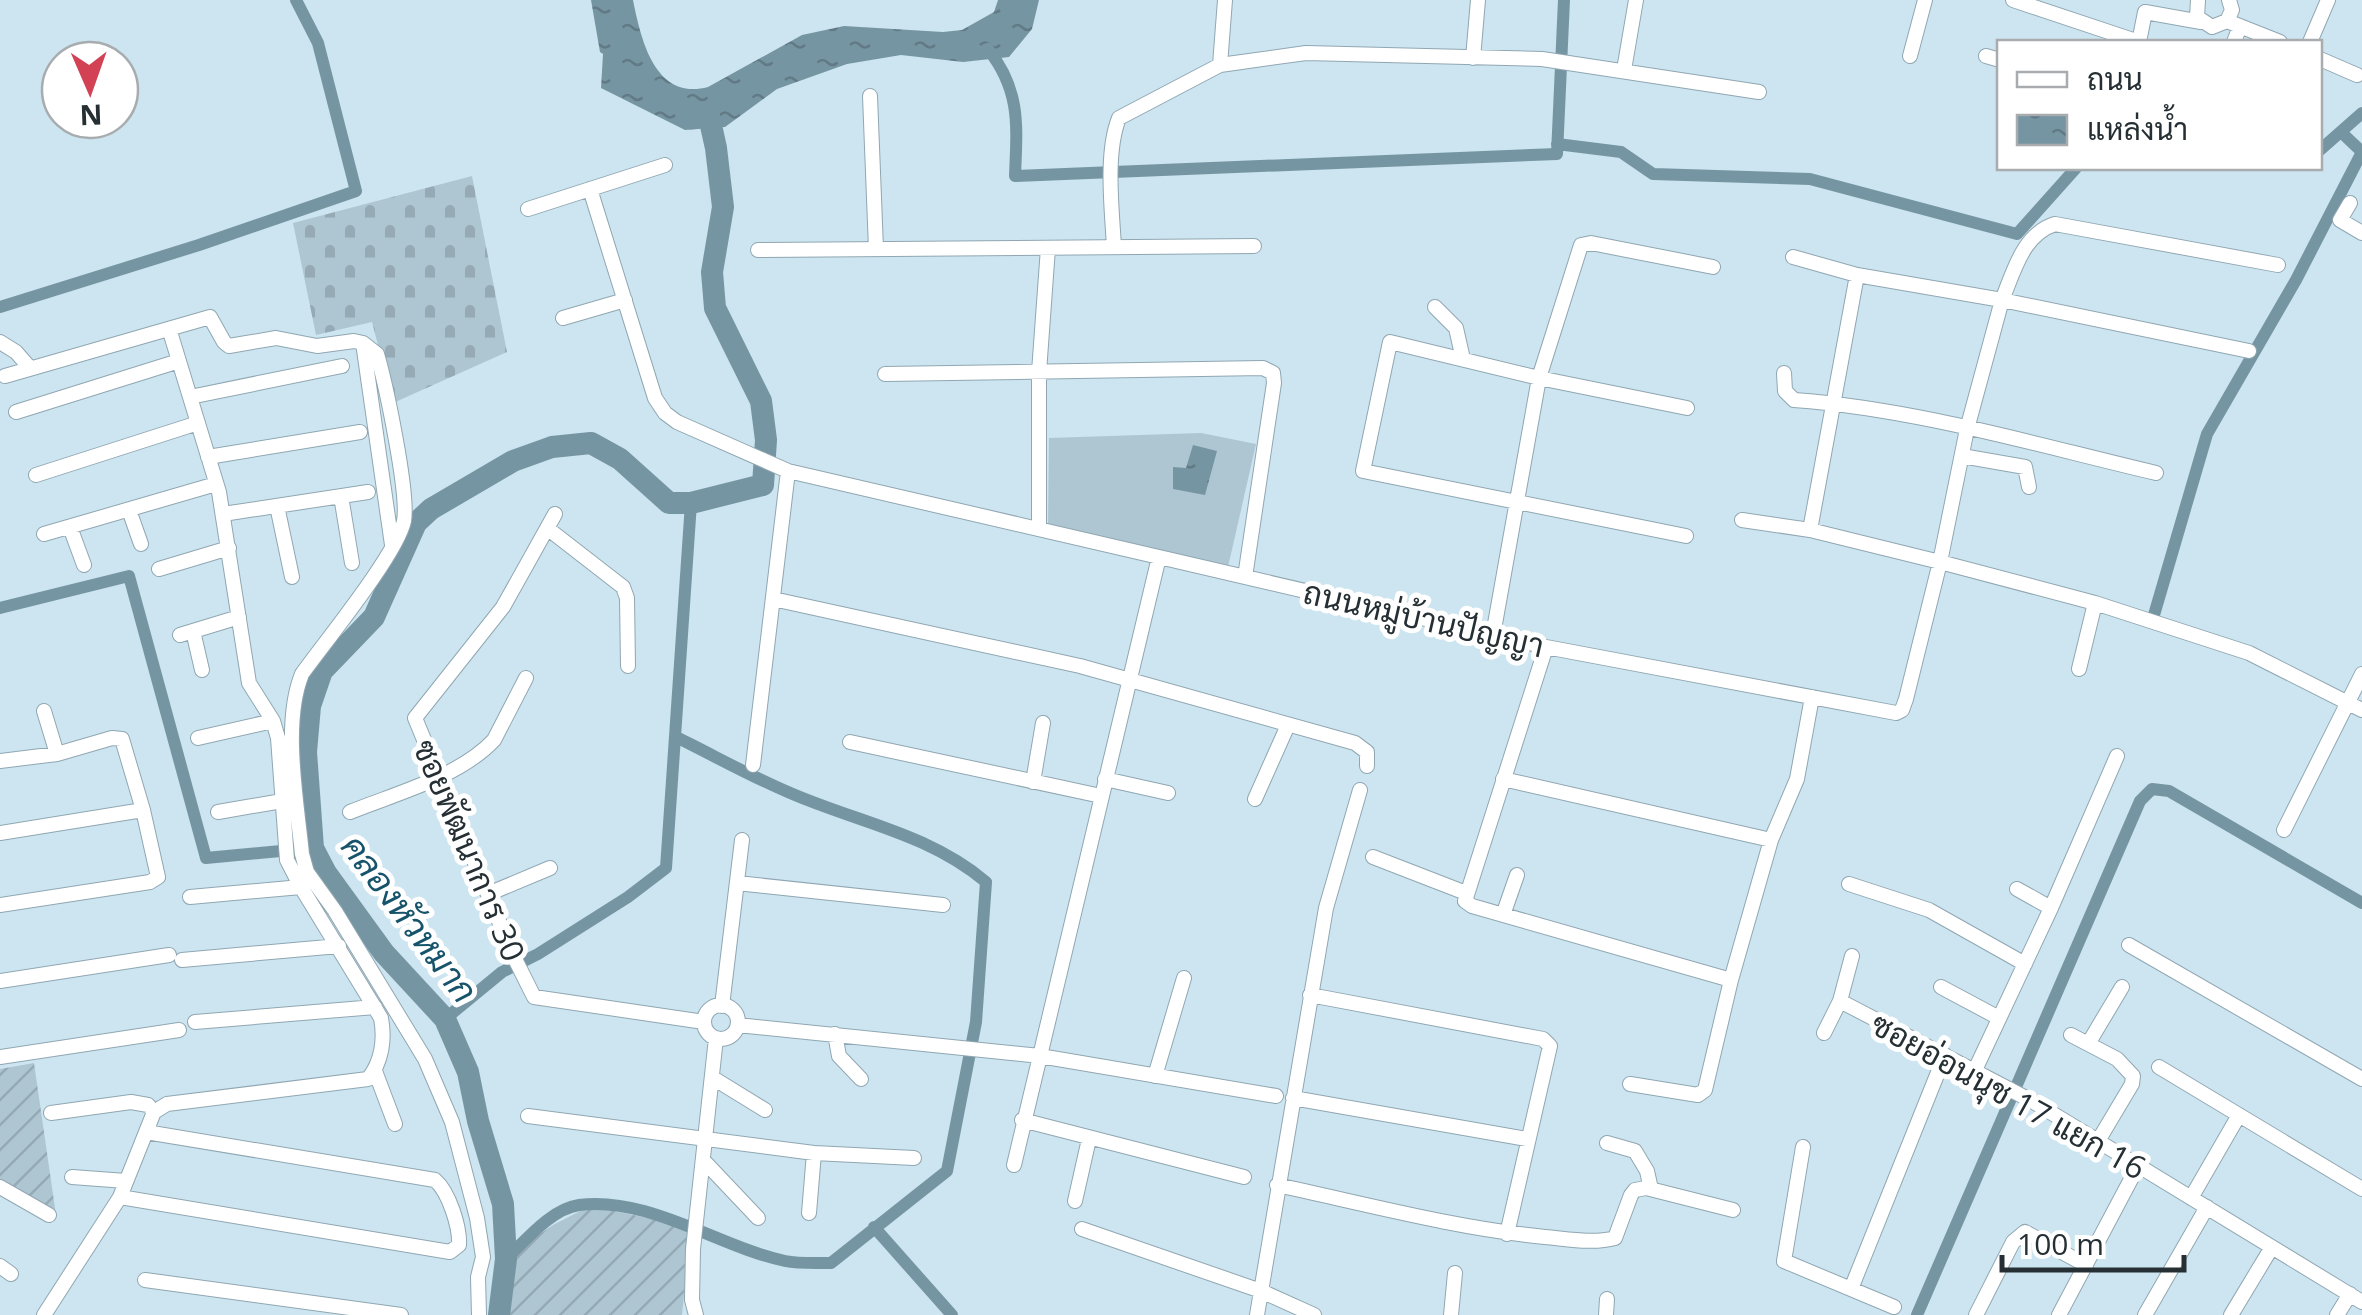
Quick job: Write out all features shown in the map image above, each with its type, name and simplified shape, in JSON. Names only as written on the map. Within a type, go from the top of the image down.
[{"type":"street","points":[[1220,65],[1225,0]]},
{"type":"street","points":[[1473,58],[1478,0]]},
{"type":"street","points":[[1624,70],[1636,0]]},
{"type":"street","points":[[1910,56],[1925,0]]},
{"type":"street","points":[[2013,0],[2133,40]]},
{"type":"street","points":[[2198,0],[2196,11],[2201,22]]},
{"type":"street","points":[[2229,0],[2234,40]]},
{"type":"street","points":[[2311,40],[2328,0]]},
{"type":"street","points":[[2139,40],[2146,6],[2212,27],[2234,23],[2275,40]]},
{"type":"street","points":[[1114,247],[1111,199],[1116,124],[1124,114],[1220,65],[1306,53],[1542,59],[1759,92]]},
{"type":"street","points":[[2322,60],[2357,74]]},
{"type":"street","points":[[870,96],[876,250]]},
{"type":"street","points":[[528,209],[665,165]]},
{"type":"street","name":"ถนนหมู่บ้านปัญญา","points":[[590,189],[655,398],[665,413],[677,422],[788,471],[1546,647],[1896,713],[1902,710],[1940,562]]},
{"type":"street","points":[[2350,204],[2340,220],[2362,233]]},
{"type":"street","points":[[1940,562],[1967,429],[2002,300],[2029,242],[2045,227],[2066,223],[2278,266]]},
{"type":"street","points":[[1493,635],[1539,378],[1576,254],[1582,245],[1591,243],[1712,267]]},
{"type":"street","points":[[758,250],[1254,246]]},
{"type":"street","points":[[1039,529],[1038,372],[1048,248]]},
{"type":"street","points":[[1793,256],[1858,274],[2249,352]]},
{"type":"street","points":[[1810,530],[1858,274]]},
{"type":"street","points":[[562,318],[625,300]]},
{"type":"street","points":[[1436,306],[1456,328],[1463,358]]},
{"type":"street","points":[[5,376],[210,317],[229,346],[276,338],[317,346],[354,340],[363,343],[392,546],[297,686],[293,730],[302,854],[306,872],[335,911],[424,1059],[452,1122],[483,1257],[478,1277],[479,1315]]},
{"type":"street","points":[[44,1315],[120,1197],[154,1112],[167,1104],[368,1079],[375,1070],[384,1034],[382,1018],[301,888],[288,860],[278,738],[273,721],[249,682],[223,514],[171,335]]},
{"type":"street","points":[[0,342],[30,368]]},
{"type":"street","points":[[1686,536],[1364,470],[1390,342],[1687,408]]},
{"type":"street","points":[[16,412],[179,362]]},
{"type":"street","points":[[190,397],[342,366]]},
{"type":"street","points":[[884,374],[1263,368],[1272,374],[1274,384],[1244,577]]},
{"type":"street","points":[[1784,372],[1788,398],[1967,429],[2156,473]]},
{"type":"street","points":[[36,474],[198,423]]},
{"type":"street","points":[[208,457],[360,432]]},
{"type":"street","points":[[1962,456],[2025,468],[2029,487]]},
{"type":"street","points":[[753,765],[788,471]]},
{"type":"street","points":[[44,534],[216,484]]},
{"type":"street","points":[[223,514],[368,492]]},
{"type":"street","points":[[341,496],[352,563]]},
{"type":"street","points":[[277,506],[292,577]]},
{"type":"street","points":[[129,510],[141,544]]},
{"type":"street","name":"ซอยพัฒนาการ 30","points":[[555,514],[502,607],[415,718],[529,992],[542,1000],[704,1022]]},
{"type":"street","points":[[1742,520],[1810,530],[2095,602],[2248,654],[2362,710]]},
{"type":"street","points":[[70,526],[84,565]]},
{"type":"street","points":[[547,528],[623,586],[627,598],[628,666]]},
{"type":"street","points":[[160,569],[228,548]]},
{"type":"street","points":[[1014,1165],[1159,557]]},
{"type":"street","points":[[772,600],[1080,666],[1355,743],[1367,752],[1367,766]]},
{"type":"street","points":[[2079,669],[2095,602]]},
{"type":"street","points":[[202,670],[187,632],[239,617]]},
{"type":"street","points":[[1546,647],[1465,901],[1731,980]]},
{"type":"street","points":[[2284,830],[2362,674]]},
{"type":"street","points":[[350,812],[438,776],[494,740],[526,678]]},
{"type":"street","points":[[1630,1084],[1702,1094],[1771,840],[1797,779],[1812,697]]},
{"type":"street","points":[[44,712],[57,754]]},
{"type":"street","points":[[198,738],[273,721]]},
{"type":"street","points":[[1033,782],[1043,723]]},
{"type":"street","points":[[1255,798],[1288,725]]},
{"type":"street","points":[[0,761],[57,754],[112,738],[122,739],[144,810],[158,877],[150,882],[0,905]]},
{"type":"street","points":[[850,742],[1101,796]]},
{"type":"street","points":[[1975,1070],[2116,756]]},
{"type":"street","points":[[1105,779],[1168,793]]},
{"type":"street","points":[[1503,779],[1771,840]]},
{"type":"street","points":[[1257,1315],[1326,908],[1360,790]]},
{"type":"street","points":[[218,812],[282,800]]},
{"type":"street","points":[[0,833],[144,810]]},
{"type":"street","points":[[722,1006],[742,840]]},
{"type":"street","points":[[1373,857],[1466,892]]},
{"type":"street","points":[[488,894],[550,868]]},
{"type":"street","points":[[1504,915],[1517,876]]},
{"type":"street","points":[[737,883],[942,905]]},
{"type":"street","points":[[1848,884],[1929,910],[2025,964]]},
{"type":"street","points":[[190,898],[301,888]]},
{"type":"street","points":[[2017,889],[2051,908]]},
{"type":"street","points":[[2129,945],[2362,1079]]},
{"type":"street","points":[[0,981],[175,958],[339,946]]},
{"type":"street","points":[[1840,1001],[1852,956]]},
{"type":"street","points":[[1155,1076],[1184,978]]},
{"type":"street","points":[[1941,987],[1999,1018]]},
{"type":"street","points":[[2088,1044],[2122,987]]},
{"type":"street","points":[[1310,995],[1543,1039],[1550,1046],[1507,1234]]},
{"type":"street","name":"ซอยอ่อนนุช 17 แยก 16","points":[[1824,1033],[1840,1001],[2032,1101],[2356,1298]]},
{"type":"street","points":[[722,1006],[736,1014],[738,1025],[727,1038],[716,1038],[704,1022],[712,1008],[722,1006]]},
{"type":"street","points":[[196,1022],[375,1007]]},
{"type":"street","points":[[738,1025],[1040,1056],[1276,1096]]},
{"type":"street","points":[[0,1057],[179,1030]]},
{"type":"street","points":[[836,1034],[839,1056],[860,1079]]},
{"type":"street","points":[[2071,1035],[2117,1059],[2133,1076],[2098,1141]]},
{"type":"street","points":[[696,1315],[692,1300],[694,1248],[716,1038]]},
{"type":"street","points":[[1851,1289],[1945,1055]]},
{"type":"street","points":[[2159,1067],[2362,1189]]},
{"type":"street","points":[[375,1070],[395,1124]]},
{"type":"street","points":[[713,1078],[765,1110]]},
{"type":"street","points":[[1293,1098],[1527,1138]]},
{"type":"street","points":[[51,1113],[131,1102],[148,1105],[154,1112]]},
{"type":"street","points":[[2191,1198],[2239,1114]]},
{"type":"street","points":[[528,1116],[814,1154],[914,1158]]},
{"type":"street","points":[[1022,1120],[1244,1177]]},
{"type":"street","points":[[120,1197],[450,1252],[459,1245],[460,1235],[443,1188],[435,1180],[146,1132]]},
{"type":"street","points":[[1075,1201],[1089,1140]]},
{"type":"street","points":[[1607,1143],[1635,1151],[1643,1161],[1651,1189]]},
{"type":"street","points":[[1803,1147],[1784,1261],[1894,1307]]},
{"type":"street","points":[[809,1213],[814,1154]]},
{"type":"street","points":[[704,1161],[758,1218]]},
{"type":"street","points":[[2060,1315],[2138,1166]]},
{"type":"street","points":[[72,1176],[126,1181]]},
{"type":"street","points":[[1278,1185],[1507,1234],[1569,1240],[1615,1238],[1635,1190],[1651,1189],[1733,1210]]},
{"type":"street","points":[[0,1187],[49,1216]]},
{"type":"street","points":[[2145,1315],[2207,1207]]},
{"type":"street","points":[[1082,1229],[1261,1290],[1314,1315]]},
{"type":"street","points":[[1976,1315],[2012,1242],[2021,1234],[2086,1265]]},
{"type":"street","points":[[2231,1315],[2272,1247]]},
{"type":"street","points":[[1452,1315],[1455,1273]]},
{"type":"street","points":[[145,1280],[346,1312],[400,1315]]},
{"type":"street","points":[[275,1315],[277,1298]]},
{"type":"street","points":[[2338,1315],[2356,1298]]},
{"type":"green space","points":[[472,176],[507,352],[393,403],[372,322],[316,335],[293,223]]},
{"type":"green space","points":[[1201,433],[1256,444],[1228,567],[1048,526],[1049,438]]},
{"type":"green space","points":[[34,1063],[56,1215],[0,1182],[0,1069]]},
{"type":"green space","points":[[590,1206],[691,1227],[682,1315],[500,1315],[511,1254]]},
{"type":"water","points":[[591,0],[633,0],[654,64],[675,85],[690,89],[708,87],[802,35],[844,26],[962,30],[994,12],[998,0],[1039,0],[1032,29],[1009,57],[963,62],[901,55],[847,64],[777,89],[725,127],[685,130],[601,88],[603,54]]},
{"type":"water","points":[[1193,445],[1217,451],[1205,495],[1173,489],[1173,467],[1186,468]]},
{"type":"waterway","points":[[0,307],[356,191],[318,43],[296,0]]},
{"type":"waterway","points":[[988,49],[1012,94],[1015,176],[1557,154],[1564,0]]},
{"type":"waterway","name":"คลองหัวหมาก","points":[[499,1315],[506,1259],[503,1204],[468,1072],[445,1019],[384,953],[326,873],[313,848],[306,752],[310,706],[322,671],[374,617],[416,523],[431,509],[513,461],[552,447],[591,443],[620,459],[669,503],[691,503],[763,485],[766,440],[761,401],[715,308],[712,272],[723,207],[708,112]]},
{"type":"waterway","points":[[2322,148],[2362,113]]},
{"type":"waterway","points":[[2154,615],[2207,434],[2296,280],[2362,152],[2341,132]]},
{"type":"waterway","points":[[1557,144],[1621,152],[1653,174],[1810,179],[2017,234],[2074,170]]},
{"type":"waterway","points":[[445,1019],[502,972],[628,897],[666,868],[691,503]]},
{"type":"waterway","points":[[0,608],[129,576],[206,858],[313,848]]},
{"type":"waterway","points":[[506,1259],[559,1212],[579,1205],[605,1204],[658,1215],[785,1261],[831,1263],[947,1171],[976,1022],[986,882],[940,851],[788,792],[676,737]]},
{"type":"waterway","points":[[1917,1315],[2140,801],[2152,789],[2169,791],[2362,903]]},
{"type":"waterway","points":[[874,1227],[952,1315]]}]
